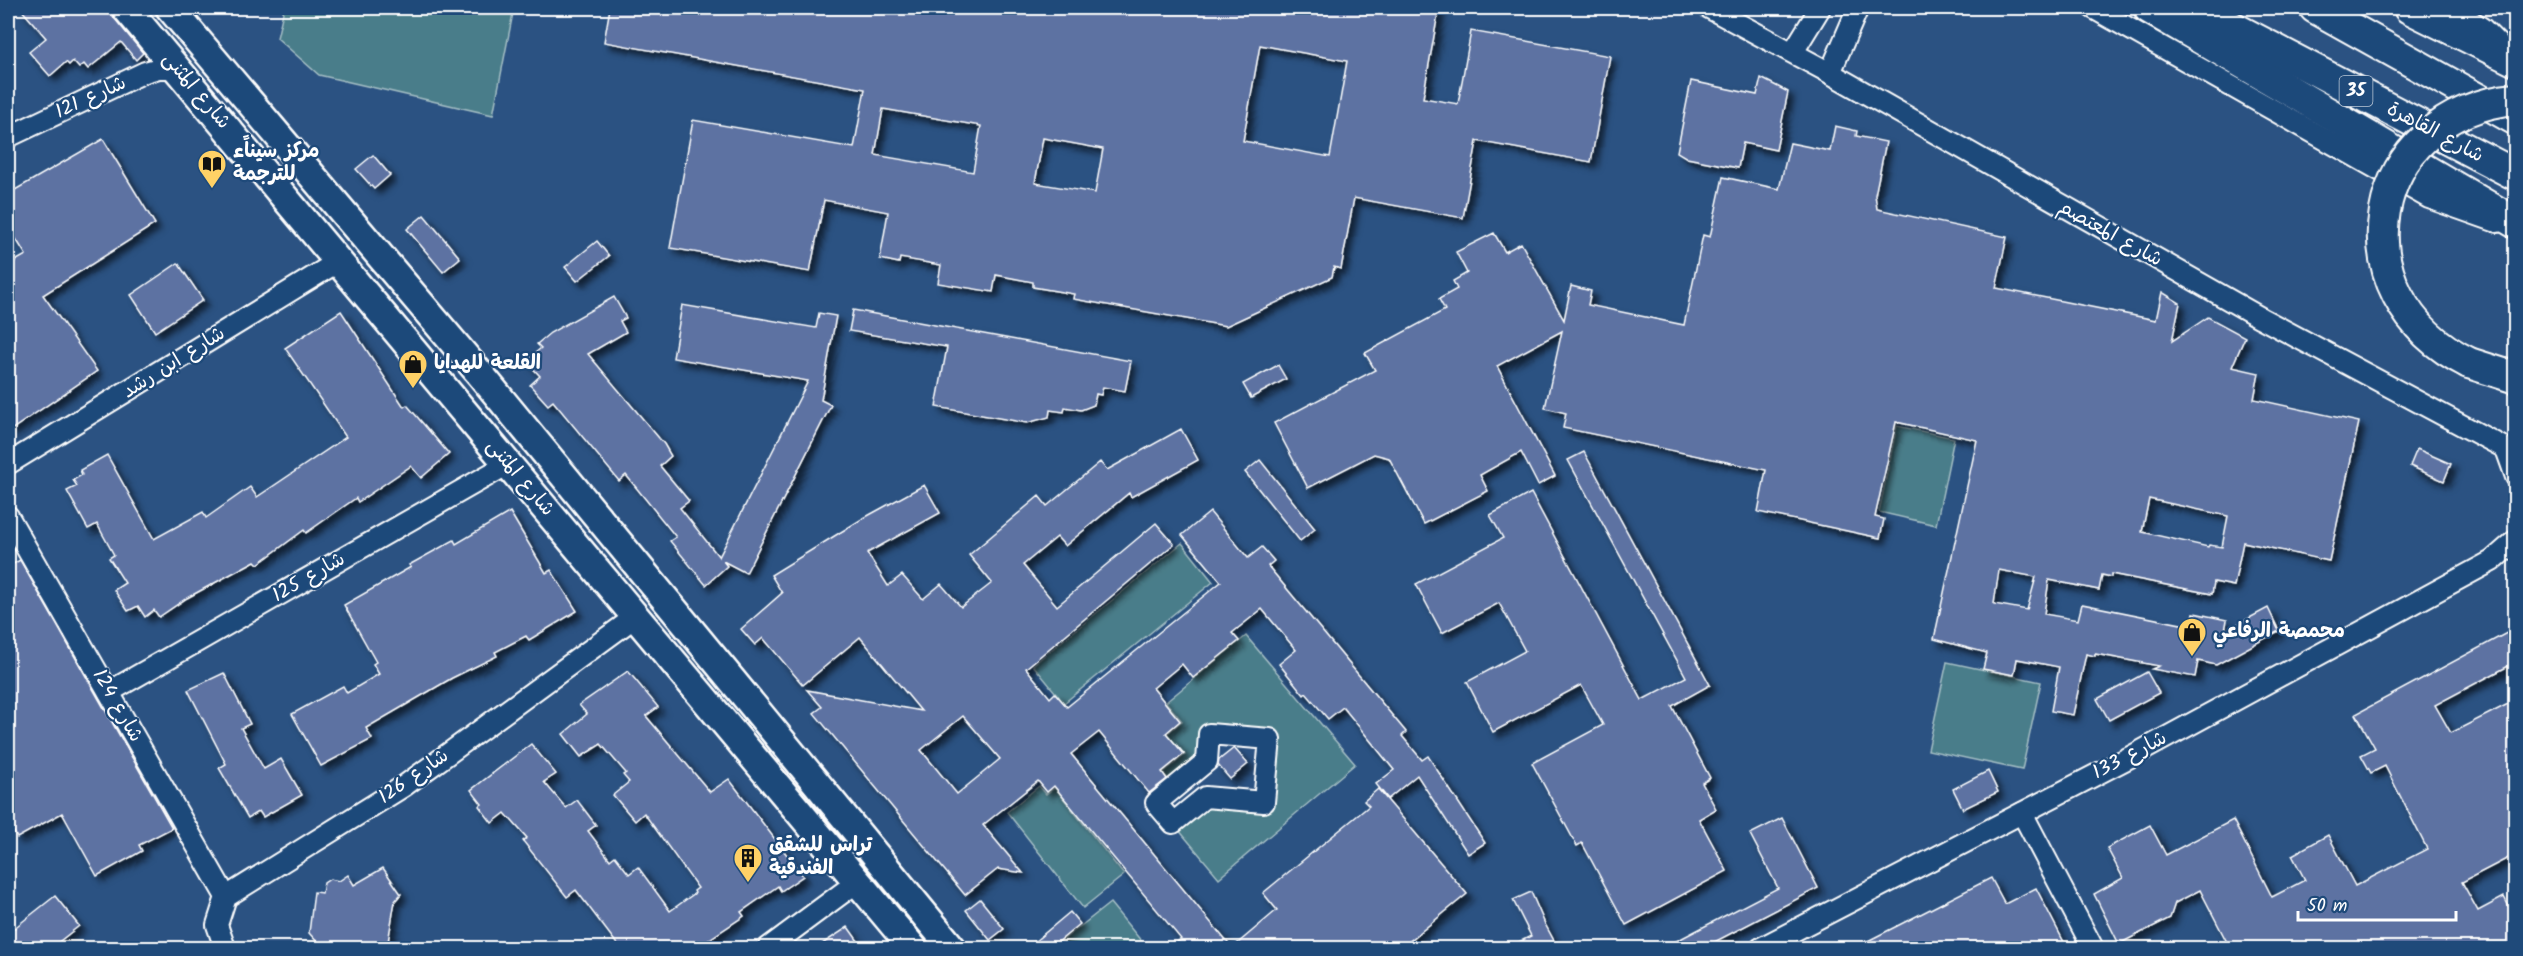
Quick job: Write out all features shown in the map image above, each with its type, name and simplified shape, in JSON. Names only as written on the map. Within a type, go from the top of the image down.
[{"type":"main road","points":[[2149,8],[2516,225]]},
{"type":"main road","name":"شارع القاهرة","points":[[2196,8],[2516,175]]},
{"type":"main road","points":[[2315,8],[2516,120]]},
{"type":"main road","points":[[2409,8],[2512,59]]},
{"type":"main road","points":[[2516,99],[2480,105],[2461,112],[2428,134],[2403,164],[2387,201],[2383,220],[2385,259],[2397,297],[2407,314],[2434,343],[2469,363],[2516,378]]},
{"type":"street","name":"شارع المثنى","points":[[126,8],[913,948]]},
{"type":"street","name":"شارع المثنى","points":[[170,8],[481,375],[952,948]]},
{"type":"street","name":"شارع المعتصم","points":[[1709,8],[1793,52],[2251,313],[2448,420],[2511,451]]},
{"type":"street","points":[[1793,52],[1820,8]]},
{"type":"street","points":[[1830,73],[1858,8]]},
{"type":"street","points":[[2093,8],[2429,198],[2476,216],[2516,225]]},
{"type":"street","points":[[2452,8],[2482,28],[2512,59]]},
{"type":"street","name":"شارع 121","points":[[8,137],[145,72],[159,68],[176,68]]},
{"type":"street","name":"شارع ابن رشد","points":[[8,464],[339,261]]},
{"type":"street","points":[[2511,451],[2516,477]]},
{"type":"street","name":"شارع 125","points":[[109,692],[508,464]]},
{"type":"street","name":"شارع 124","points":[[8,516],[226,897]]},
{"type":"street","name":"شارع 133","points":[[1761,948],[2022,813],[2511,545]]},
{"type":"street","name":"شارع 126","points":[[226,897],[404,786],[634,617]]},
{"type":"street","points":[[1209,734],[1270,739],[1264,802],[1205,797],[1173,824],[1156,802],[1207,761],[1209,734]]},
{"type":"street","points":[[2022,813],[2093,948]]},
{"type":"street","points":[[768,948],[857,882]]},
{"type":"street","points":[[224,946],[217,925],[226,897]]},
{"type":"green space","points":[[284,8],[514,8],[493,115],[319,75],[277,38]]},
{"type":"green space","points":[[1897,426],[1954,438],[1936,525],[1879,512]]},
{"type":"green space","points":[[1182,543],[1213,582],[1064,703],[1033,665]]},
{"type":"green space","points":[[1246,636],[1355,764],[1219,878],[1173,823],[1205,797],[1264,802],[1270,739],[1209,734],[1207,761],[1175,787],[1163,773],[1185,755],[1167,734],[1182,721],[1166,702]]},
{"type":"green space","points":[[1947,662],[2041,682],[2022,770],[1928,750]]},
{"type":"green space","points":[[1039,786],[1046,794],[1055,788],[1124,875],[1083,908],[1007,812]]},
{"type":"green space","points":[[1110,903],[1147,948],[1053,948]]},
{"type":"building","points":[[20,8],[111,8],[114,18],[143,53],[136,60],[121,42],[88,69],[84,64],[79,68],[73,61],[69,65],[66,62],[50,76],[29,52],[46,38]]},
{"type":"building","points":[[610,8],[1439,8],[1423,98],[1458,104],[1471,31],[1610,56],[1591,162],[1477,141],[1463,218],[1354,198],[1341,269],[1334,267],[1332,277],[1226,326],[1073,299],[1074,294],[1033,287],[1033,282],[996,275],[993,292],[938,283],[941,265],[900,258],[899,263],[880,259],[888,212],[824,200],[810,272],[670,248],[693,120],[854,148],[865,89],[604,42]],"holes":[[[1260,45],[1347,61],[1330,157],[1243,141]],[[883,109],[981,126],[973,172],[875,155]],[[1043,138],[1103,149],[1095,193],[1035,183]]]},
{"type":"building","points":[[1761,78],[1788,92],[1776,150],[1743,143],[1738,168],[1687,158],[1677,152],[1691,81],[1757,95]]},
{"type":"building","points":[[1835,126],[1857,131],[1856,136],[1886,142],[1875,195],[1877,209],[2007,237],[1996,288],[2156,320],[2162,292],[2180,303],[2172,341],[2208,317],[2245,337],[2232,367],[2259,373],[2254,399],[2359,422],[2329,561],[2243,542],[2234,586],[2214,582],[2212,594],[2111,574],[2111,577],[2102,575],[2099,590],[2049,580],[2044,614],[2078,620],[2082,604],[2191,626],[2194,613],[2227,620],[2225,631],[2268,608],[2279,631],[2216,665],[2198,661],[2195,677],[2152,669],[2159,666],[2086,654],[2073,715],[2051,711],[2059,667],[2017,659],[2014,675],[1983,669],[1987,653],[1934,639],[1977,440],[1896,422],[1875,517],[1884,519],[1880,538],[1758,512],[1766,470],[1563,428],[1566,413],[1545,408],[1562,331],[1497,366],[1555,476],[1538,485],[1521,452],[1480,475],[1488,491],[1424,524],[1389,458],[1374,454],[1308,488],[1274,423],[1375,370],[1365,353],[1445,310],[1439,299],[1457,289],[1453,281],[1467,273],[1456,252],[1494,233],[1505,252],[1521,243],[1564,320],[1571,286],[1591,291],[1588,305],[1684,325],[1703,235],[1710,237],[1723,177],[1779,189],[1790,143],[1830,151]],"holes":[[[2149,499],[2228,516],[2222,547],[2209,545],[2208,547],[2142,532]],[[1999,570],[2036,577],[2027,610],[1994,604]]]},
{"type":"building","points":[[103,139],[155,224],[43,295],[97,371],[8,432],[8,265],[26,255],[8,226],[8,194]]},
{"type":"building","points":[[373,155],[390,175],[374,189],[356,169]]},
{"type":"building","points":[[424,215],[460,258],[443,272],[407,229]]},
{"type":"building","points":[[597,241],[609,256],[577,281],[565,267]]},
{"type":"building","points":[[178,263],[203,300],[155,332],[131,295]]},
{"type":"building","points":[[614,297],[626,318],[620,321],[626,332],[588,354],[664,444],[671,456],[660,466],[689,501],[680,508],[719,557],[808,381],[673,358],[682,305],[816,328],[819,313],[836,316],[821,400],[831,405],[746,573],[723,561],[727,566],[706,585],[670,541],[676,537],[626,475],[619,481],[553,401],[548,405],[530,385],[540,376],[526,361],[541,348],[537,344],[550,333]]},
{"type":"building","points":[[853,310],[1131,361],[1125,391],[1103,387],[1101,395],[1096,394],[1094,405],[1081,410],[1065,407],[1064,412],[1050,410],[1049,417],[1027,423],[936,407],[947,347],[849,331]]},
{"type":"building","points":[[341,311],[404,407],[407,405],[449,454],[421,478],[411,466],[358,502],[356,498],[306,533],[304,530],[258,564],[255,561],[187,598],[159,617],[154,610],[145,617],[138,606],[128,611],[114,590],[125,583],[109,558],[114,555],[97,524],[88,529],[67,491],[77,486],[73,480],[82,475],[80,470],[107,455],[154,539],[203,512],[206,518],[250,487],[257,497],[346,437],[285,348]]},
{"type":"building","points":[[1278,365],[1286,379],[1251,398],[1243,384]]},
{"type":"building","points":[[1181,429],[1198,460],[1131,497],[1129,493],[1065,546],[1057,537],[1023,565],[1057,606],[1156,523],[1174,544],[1026,668],[1050,698],[1055,693],[1067,707],[1221,582],[1182,535],[1210,512],[1248,558],[1262,547],[1274,561],[1268,566],[1406,732],[1402,736],[1422,760],[1428,756],[1485,843],[1468,854],[1417,775],[1388,799],[1376,784],[1394,770],[1343,707],[1328,719],[1306,693],[1304,695],[1279,664],[1296,650],[1262,609],[1232,633],[1239,641],[1193,678],[1182,664],[1153,688],[1180,721],[1166,733],[1184,754],[1162,772],[1167,779],[1149,793],[1099,732],[1071,754],[1232,948],[1169,948],[1181,939],[1054,786],[1047,792],[1038,781],[983,825],[1023,873],[998,869],[965,895],[814,713],[822,707],[807,690],[921,711],[860,637],[803,685],[763,638],[755,645],[741,629],[782,593],[771,575],[862,519],[924,485],[940,513],[867,553],[888,586],[902,575],[923,599],[941,584],[961,607],[992,583],[969,555],[1039,496],[1047,506],[1100,462],[1107,470]],"holes":[[[963,716],[1000,759],[957,794],[921,750]]]},
{"type":"building","points":[[2417,449],[2451,464],[2444,481],[2410,466]]},
{"type":"building","points":[[1584,452],[1710,685],[1672,706],[1710,778],[1702,783],[1716,809],[1699,819],[1727,871],[1626,925],[1582,843],[1577,846],[1532,763],[1603,725],[1581,685],[1493,732],[1467,682],[1525,651],[1499,603],[1442,633],[1416,584],[1503,538],[1490,515],[1531,493],[1642,700],[1686,677],[1568,460]]},
{"type":"building","points":[[1260,460],[1315,529],[1300,541],[1245,472]]},
{"type":"building","points":[[510,512],[546,573],[551,570],[577,611],[529,640],[526,636],[495,652],[497,656],[452,678],[366,728],[372,739],[321,766],[292,714],[343,686],[347,693],[379,674],[373,664],[376,662],[344,605],[411,567],[409,565],[454,540],[456,544]]},
{"type":"building","points":[[20,560],[172,828],[139,845],[142,851],[97,876],[62,813],[17,838],[8,821],[8,567]]},
{"type":"building","points":[[2516,628],[2516,662],[2435,705],[2451,733],[2516,700],[2516,854],[2462,882],[2478,911],[2504,897],[2516,920],[2516,948],[2230,948],[2200,890],[2175,903],[2170,918],[2119,944],[2094,894],[2123,878],[2107,848],[2150,825],[2166,855],[2233,820],[2272,897],[2305,880],[2292,855],[2328,835],[2355,886],[2427,849],[2385,766],[2371,773],[2361,755],[2375,748],[2356,714]]},
{"type":"building","points":[[628,671],[658,707],[646,716],[710,792],[729,779],[803,876],[781,891],[778,886],[741,912],[744,916],[696,948],[620,948],[576,890],[567,897],[523,841],[527,838],[505,813],[492,823],[479,806],[482,804],[471,790],[531,744],[556,774],[544,782],[566,808],[577,800],[596,825],[588,831],[610,860],[615,856],[629,874],[638,867],[670,911],[695,893],[694,891],[698,888],[644,813],[635,821],[613,795],[629,782],[623,775],[626,773],[601,744],[581,757],[563,734],[587,714],[579,705]]},
{"type":"building","points":[[2147,672],[2159,693],[2109,720],[2097,699]]},
{"type":"building","points":[[224,673],[250,724],[241,728],[264,769],[281,759],[302,795],[263,817],[259,811],[248,818],[219,768],[226,764],[188,690]]},
{"type":"building","points":[[1234,748],[1248,764],[1230,779],[1218,765],[1219,760]]},
{"type":"building","points":[[1988,771],[1998,792],[1963,809],[1953,789]]},
{"type":"building","points":[[1378,789],[1467,894],[1401,948],[1232,948],[1277,910],[1263,893],[1369,806],[1364,801]]},
{"type":"building","points":[[1782,818],[1818,888],[1703,948],[1663,948],[1778,888],[1750,834]]},
{"type":"building","points":[[383,868],[401,894],[395,901],[387,948],[332,948],[320,945],[309,933],[314,892],[322,893],[324,883],[330,879],[339,881],[348,875],[354,885]]},
{"type":"building","points":[[1991,878],[2005,904],[2036,888],[2067,948],[1854,948]]},
{"type":"building","points":[[1531,892],[1558,948],[1507,948],[1531,936],[1513,900]]},
{"type":"building","points":[[55,896],[79,926],[51,948],[8,948],[8,933]]},
{"type":"building","points":[[980,899],[1004,929],[990,940],[966,910]]},
{"type":"building","points":[[1070,912],[1080,924],[1051,948],[1027,948]]},
{"type":"building","points":[[848,927],[863,948],[816,948]]},
{"type":"place","name":"مركز سيناًء للترجمة","points":[[212,190]]},
{"type":"place","name":"القلعة للهدايا","points":[[413,390]]},
{"type":"place","name":"محمصة الرفاعي","points":[[2192,658]]},
{"type":"place","name":"تراس للشقق الفندقية","points":[[748,884]]}]
